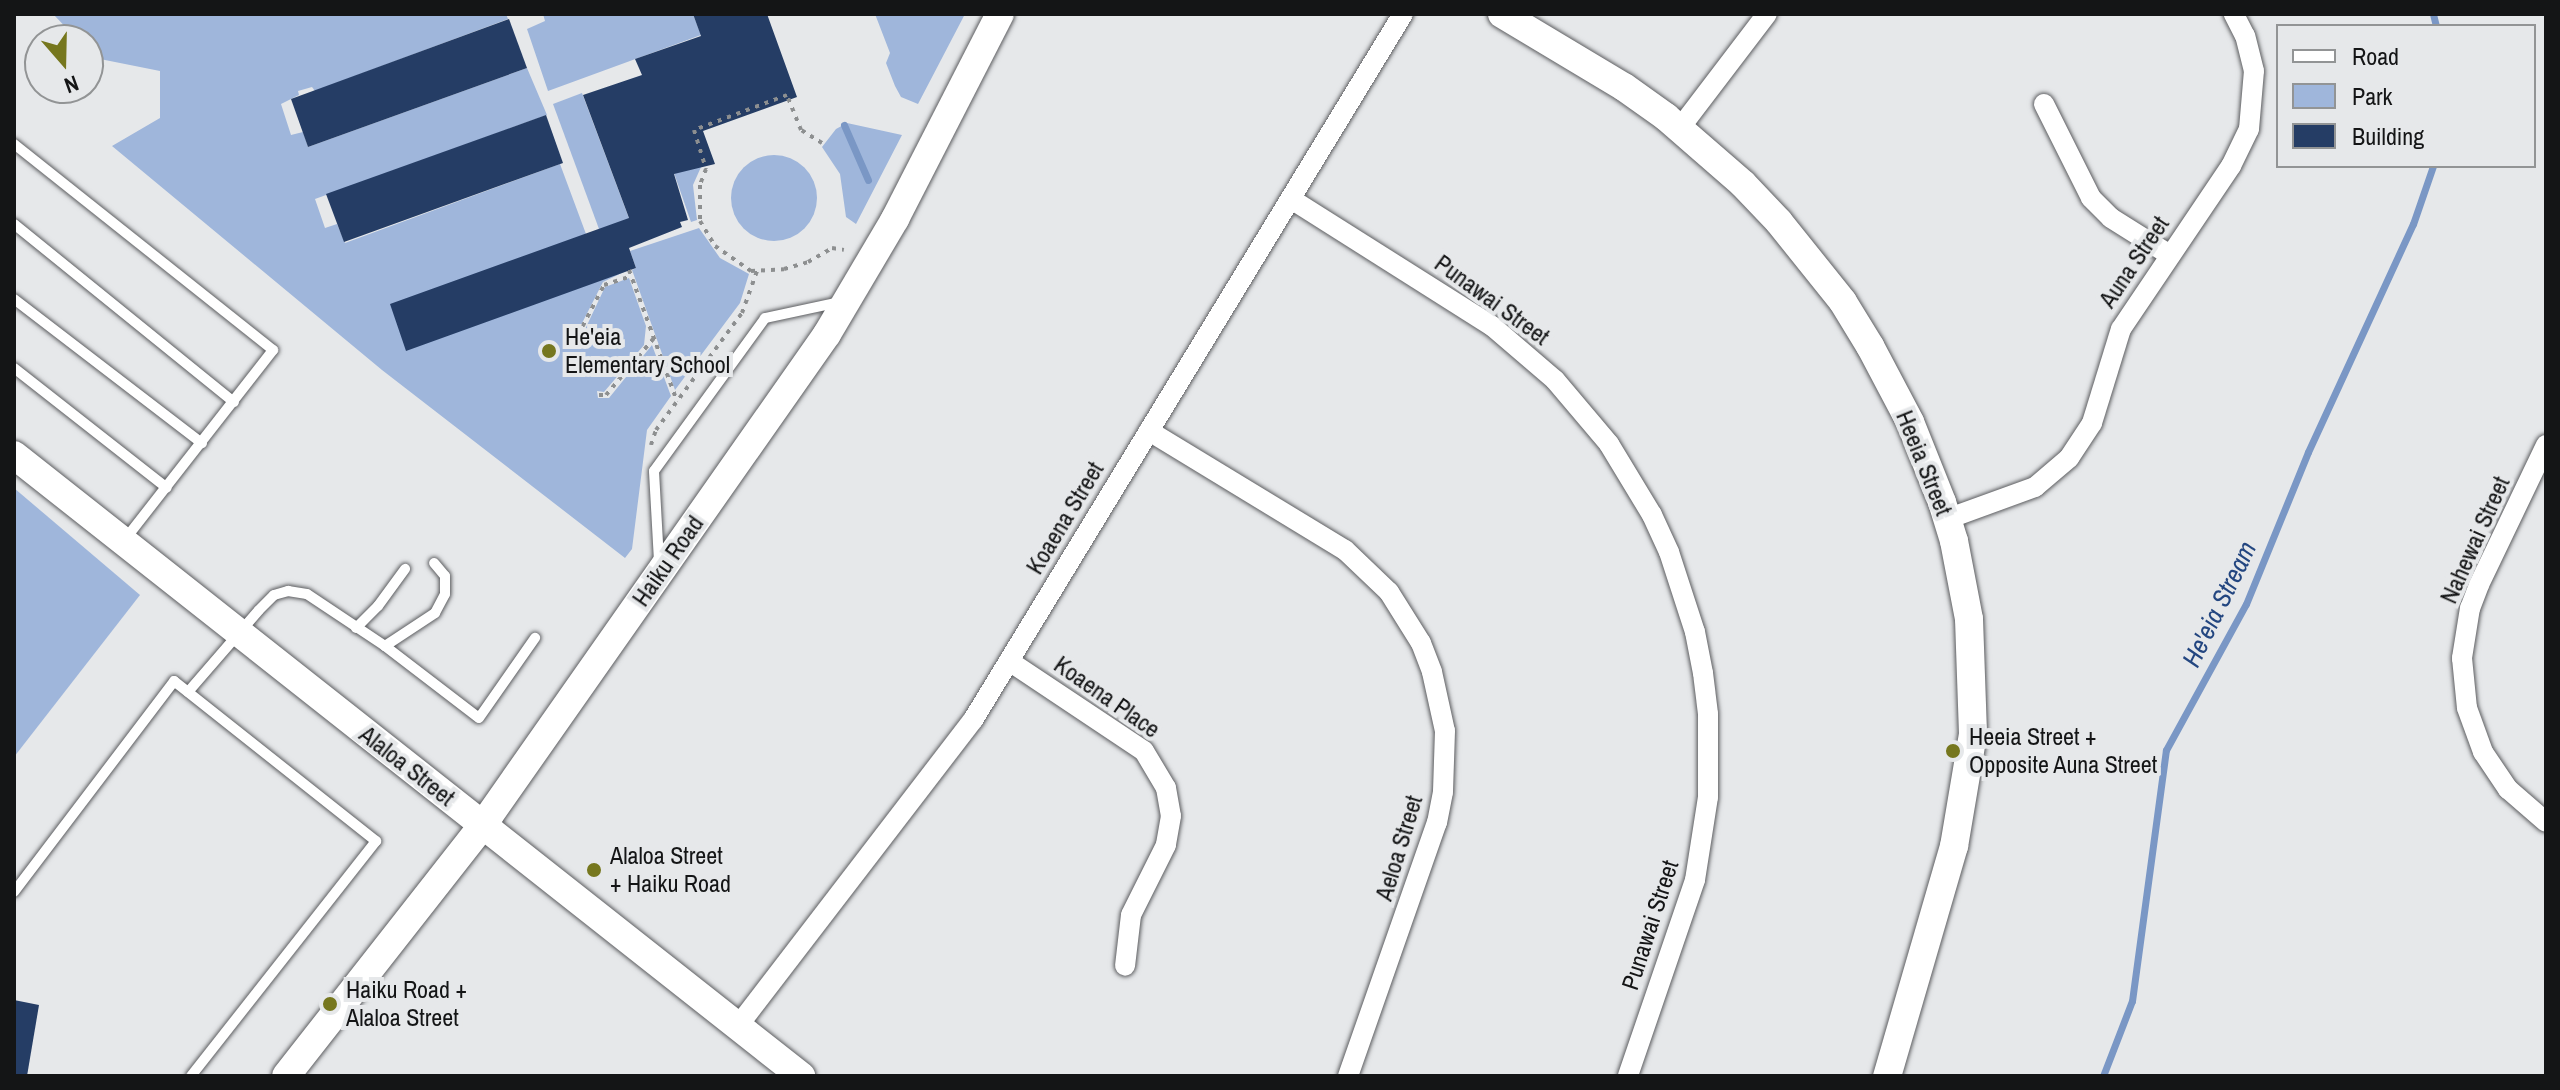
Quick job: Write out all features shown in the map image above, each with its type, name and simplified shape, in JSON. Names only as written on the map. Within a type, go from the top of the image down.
[{"type":"street","name":"Haiku Road","points":[[286,1076],[482,826],[850,300],[1000,14]]},
{"type":"street","name":"Koaena Street","points":[[738,1026],[941,765],[1009,661],[1403,14]]},
{"type":"street","name":"Heeia Street","points":[[1502,14],[1624,87],[1680,128],[1779,222],[1843,302],[1910,422],[1947,519],[1963,580],[1972,646],[1974,697],[1970,759],[1954,846],[1887,1076]]},
{"type":"street","points":[[1680,128],[1767,14]]},
{"type":"street","name":"Auna Street","points":[[1947,519],[2024,492],[2053,474],[2069,458],[2092,423],[2121,329],[2231,166],[2249,129],[2254,71],[2245,36],[2234,14]]},
{"type":"street","points":[[2044,104],[2091,198],[2111,218],[2170,255]]},
{"type":"street","name":"Punawai Street","points":[[1291,199],[1492,326],[1545,371],[1609,444],[1645,503],[1669,552],[1695,632],[1703,673],[1709,728],[1708,797],[1695,880],[1628,1076]]},
{"type":"street","name":"Aeloa Street","points":[[1149,431],[1345,550],[1389,592],[1421,643],[1432,672],[1445,731],[1443,792],[1437,822],[1348,1076]]},
{"type":"street","name":"Nahewai Street","points":[[2546,445],[2541,470],[2470,608],[2462,658],[2467,708],[2483,752],[2508,789],[2546,822]]},
{"type":"street","name":"Alaloa Street","points":[[14,455],[801,1076]]},
{"type":"street","name":"Koaena Place","points":[[1009,661],[1144,751],[1166,788],[1171,816],[1166,845],[1131,915],[1125,966]]},
{"type":"lane","points":[[14,144],[273,350],[123,542]]},
{"type":"lane","points":[[14,224],[234,402]]},
{"type":"lane","points":[[14,299],[202,443]]},
{"type":"lane","points":[[659,573],[654,471],[765,318],[850,300]]},
{"type":"lane","points":[[14,368],[167,488]]},
{"type":"lane","points":[[385,646],[435,613],[445,594],[445,576],[434,563]]},
{"type":"lane","points":[[356,628],[378,606],[405,569]]},
{"type":"lane","points":[[188,692],[237,632],[274,595],[288,591],[307,594],[385,646],[479,718],[535,638]]},
{"type":"lane","points":[[14,892],[174,681],[376,841],[191,1076]]},
{"type":"path","points":[[822,143],[801,130],[787,95],[694,130],[706,169],[700,185],[700,221],[715,246],[751,271],[784,269],[808,262],[832,248],[844,250]]},
{"type":"path","points":[[578,335],[604,285],[630,273],[677,401]]},
{"type":"path","points":[[599,395],[606,395],[654,338]]},
{"type":"green space","points":[[53,14],[506,14],[508,19],[315,91],[312,87],[298,91],[299,95],[281,104],[291,135],[303,132],[308,147],[527,68],[547,115],[315,199],[325,228],[337,224],[345,243],[560,164],[586,234],[626,271],[603,282],[576,335],[580,340],[605,287],[629,278],[646,326],[644,345],[604,392],[597,391],[598,398],[609,398],[652,345],[671,396],[647,430],[632,549],[625,558],[382,370],[112,146],[160,118],[160,71],[104,60],[104,24],[63,24]]},
{"type":"green space","points":[[543,14],[693,14],[701,35],[548,91],[527,29],[545,21]]},
{"type":"green space","points":[[875,14],[965,14],[918,104],[901,97],[895,86],[886,63],[890,53]]},
{"type":"green space","points":[[641,78],[701,167],[693,185],[697,220],[691,222]]},
{"type":"green space","points":[[582,93],[636,237],[599,229],[553,104]]},
{"type":"green space","points":[[847,123],[902,135],[856,224],[846,217],[840,174],[822,147],[836,129]]},
{"type":"green space","points":[[774,155],[798,162],[810,174],[817,198],[810,222],[798,234],[774,241],[750,234],[738,222],[731,198],[738,174],[750,162]]},
{"type":"green space","points":[[699,228],[720,258],[749,274],[740,303],[675,390],[632,270],[636,268],[630,251]]},
{"type":"green space","points":[[14,488],[140,595],[14,757]]},
{"type":"building","points":[[693,14],[767,14],[797,97],[703,131],[715,164],[674,174],[688,220],[680,222],[682,227],[629,248],[636,268],[406,351],[390,304],[629,218],[583,95],[642,75],[635,59],[701,36]]},
{"type":"building","points":[[509,19],[527,68],[308,147],[291,99]]},
{"type":"building","points":[[546,115],[563,163],[344,242],[326,194]]},
{"type":"building","points":[[14,1000],[39,1005],[27,1076],[14,1076]]},
{"type":"waterway","name":"He'eia Stream","points":[[2433,14],[2436,24]]},
{"type":"waterway","points":[[844,125],[868,180]]},
{"type":"waterway","name":"He'eia Stream","points":[[2103,1076],[2132,1001],[2166,750],[2246,604],[2308,452],[2413,224],[2432,168]]},
{"type":"place","name":"He'eia Elementary School","points":[[549,351]]},
{"type":"place","name":"Heeia Street + Opposite Auna Street","points":[[1953,751]]},
{"type":"place","name":"Alaloa Street + Haiku Road","points":[[594,870]]},
{"type":"place","name":"Haiku Road + Alaloa Street","points":[[330,1004]]}]
